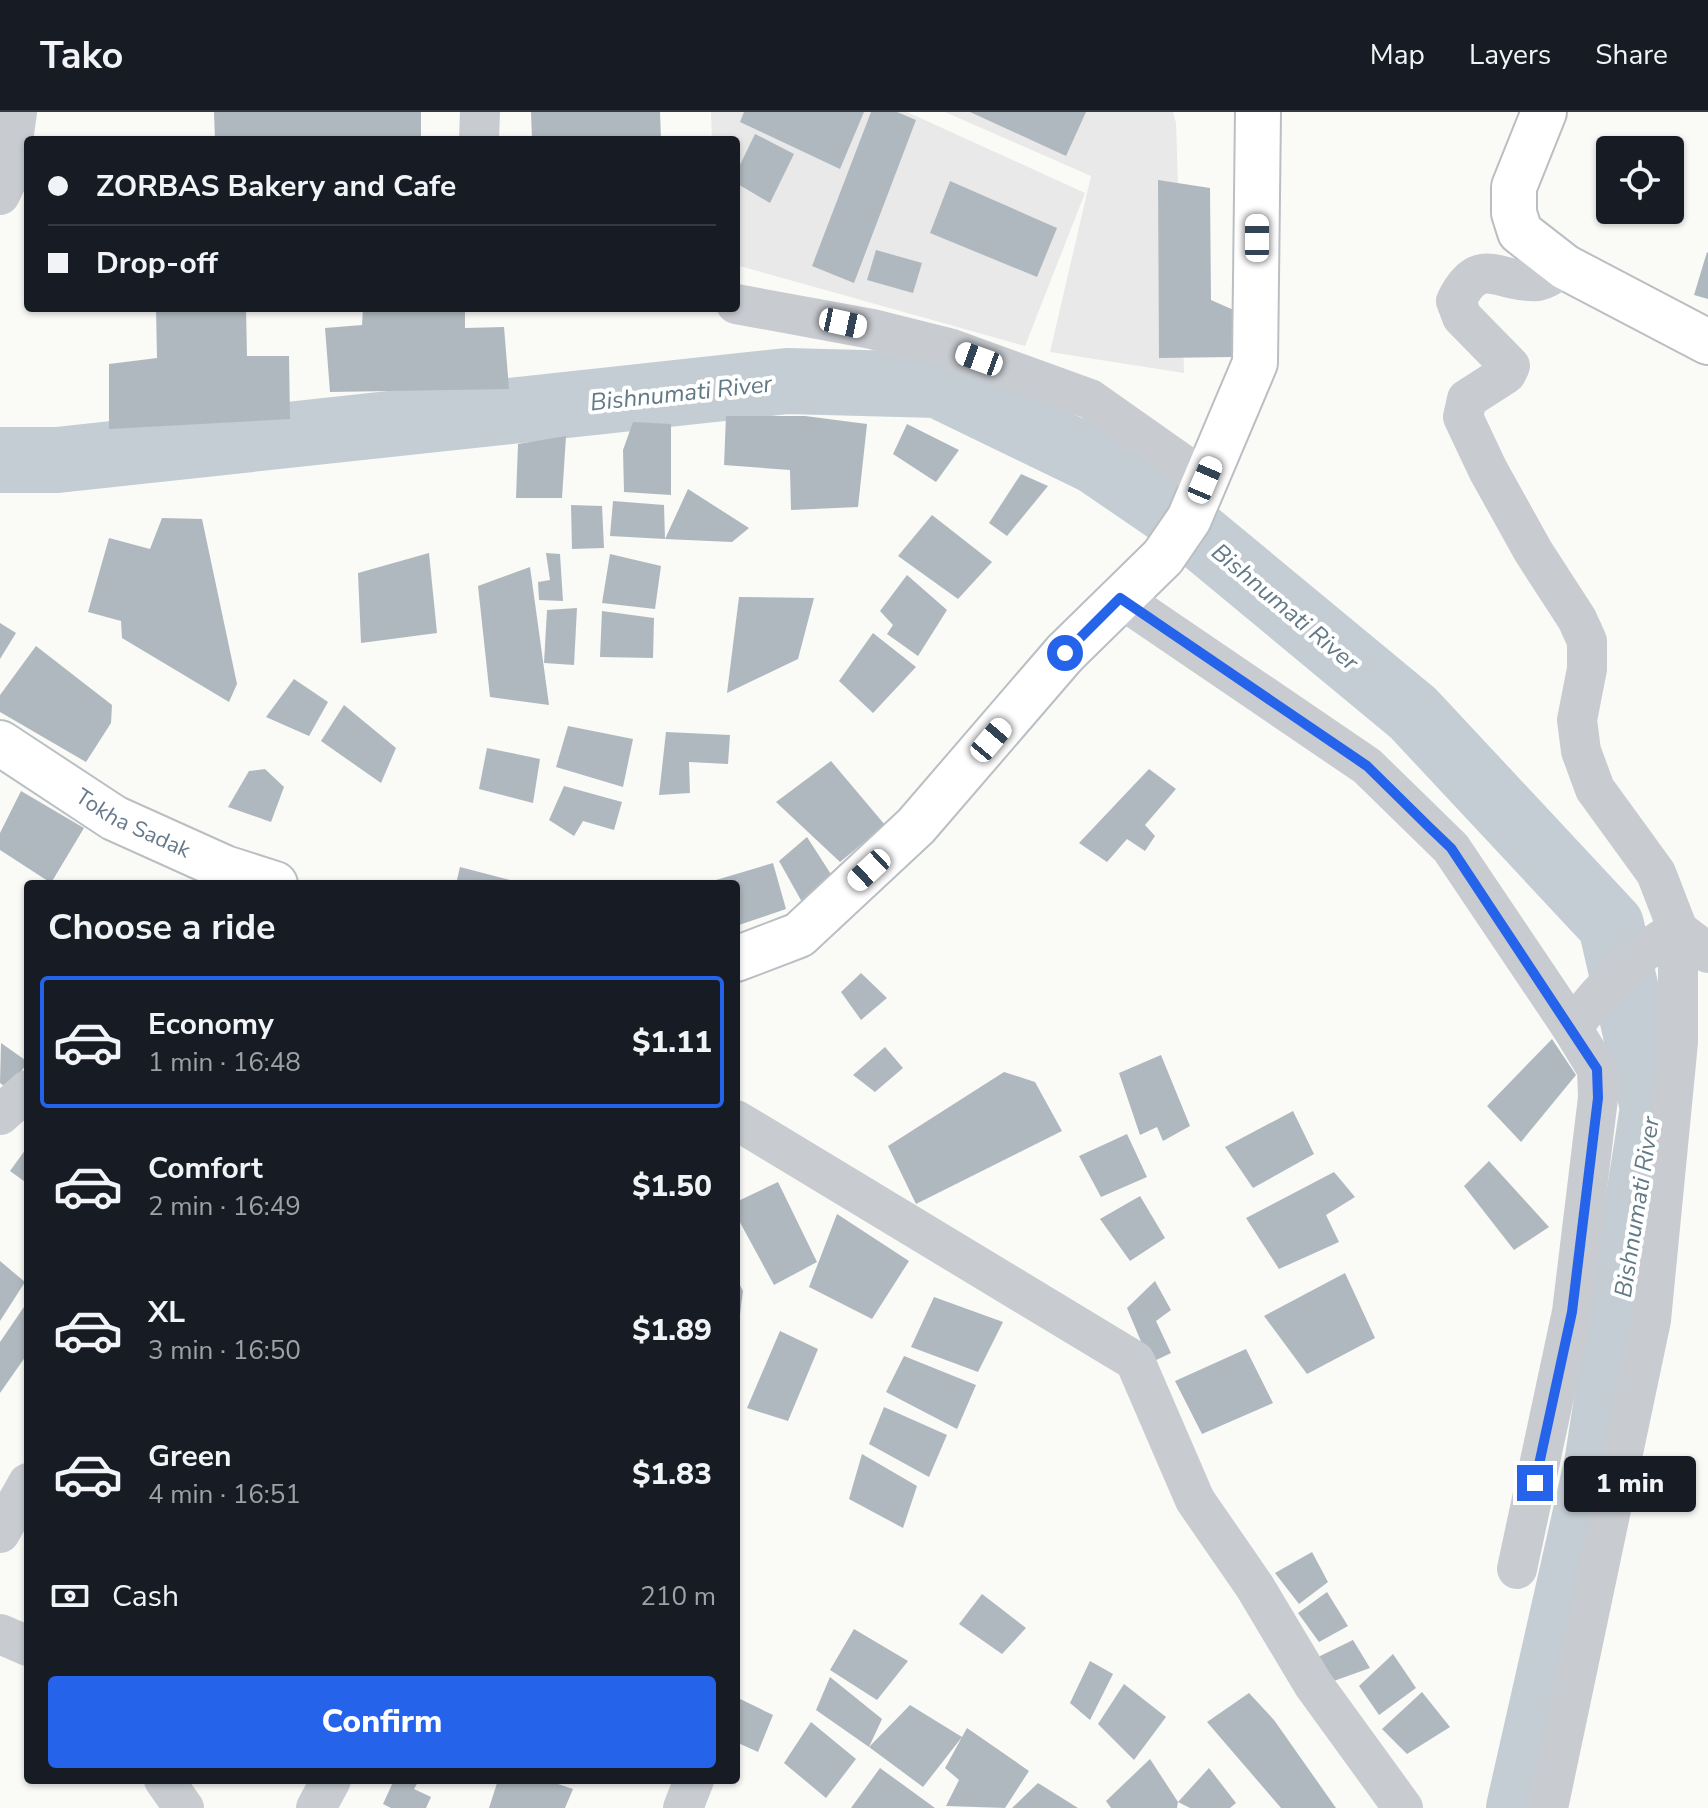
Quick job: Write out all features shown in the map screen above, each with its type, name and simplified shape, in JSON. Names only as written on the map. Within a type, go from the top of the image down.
[{"type":"main road","points":[[740,957],[799,935],[916,826],[1065,653],[1163,557],[1196,499],[1255,363],[1258,112]]},
{"type":"main road","points":[[1544,112],[1514,187],[1514,213],[1520,232],[1565,267],[1708,342]]},
{"type":"main road","name":"Tokha Sadak","points":[[0,743],[114,818],[220,876],[248,880]]},
{"type":"street","points":[[0,195],[8,178],[17,112]]},
{"type":"street","points":[[479,136],[480,112]]},
{"type":"street","points":[[1548,1808],[1651,1320],[1678,1042],[1680,942],[1656,873],[1595,789],[1581,751],[1577,720],[1587,669],[1587,641],[1488,470],[1463,417],[1467,399],[1506,374],[1510,366],[1462,317],[1456,301],[1465,283],[1485,273],[1538,281],[1565,267]]},
{"type":"street","points":[[740,305],[872,329],[952,349],[1090,399],[1196,499]]},
{"type":"street","points":[[1120,598],[1367,766],[1451,848],[1581,1015],[1597,1069],[1598,1098],[1572,1312],[1517,1569]]},
{"type":"street","points":[[1581,1015],[1680,942]]},
{"type":"street","points":[[0,1115],[24,1094]]},
{"type":"street","points":[[740,1122],[1135,1361],[1195,1500],[1255,1587],[1313,1684],[1403,1808]]},
{"type":"street","points":[[0,1533],[24,1490]]},
{"type":"street","points":[[0,1634],[24,1644]]},
{"type":"street","points":[[167,1784],[184,1808]]},
{"type":"street","points":[[316,1808],[329,1784]]},
{"type":"street","points":[[683,1808],[692,1784]]},
{"type":"shaded area","points":[[711,112],[907,112],[1085,193],[1025,346],[740,266],[740,136],[712,136]]},
{"type":"shaded area","points":[[945,112],[1173,112],[1176,123],[1184,373],[1050,352],[1091,176]]},
{"type":"building","points":[[214,112],[421,112],[421,136],[215,136]]},
{"type":"building","points":[[531,112],[660,112],[661,136],[532,136]]},
{"type":"building","points":[[744,112],[864,112],[840,169],[740,122]]},
{"type":"building","points":[[871,112],[897,112],[916,120],[854,283],[812,266]]},
{"type":"building","points":[[970,112],[1086,112],[1066,156]]},
{"type":"building","points":[[755,134],[794,154],[770,203],[740,185],[740,165]]},
{"type":"building","points":[[1158,180],[1210,188],[1211,300],[1236,311],[1233,357],[1159,358]]},
{"type":"building","points":[[950,181],[1057,228],[1037,277],[930,233]]},
{"type":"building","points":[[876,250],[922,263],[913,293],[867,280]]},
{"type":"building","points":[[1708,253],[1708,299],[1694,295]]},
{"type":"building","points":[[156,312],[246,312],[247,356],[289,356],[290,419],[109,429],[109,364],[157,358]]},
{"type":"building","points":[[363,312],[465,312],[465,328],[504,327],[509,389],[330,392],[325,328],[362,325]]},
{"type":"building","points":[[726,416],[805,416],[867,424],[858,507],[791,510],[790,470],[724,465]]},
{"type":"building","points":[[633,422],[671,424],[671,495],[624,492],[623,450]]},
{"type":"building","points":[[907,424],[959,450],[936,482],[893,454]]},
{"type":"building","points":[[566,436],[562,498],[516,498],[518,444]]},
{"type":"building","points":[[1021,474],[1048,486],[1007,536],[989,523]]},
{"type":"building","points":[[688,489],[749,528],[732,542],[665,539]]},
{"type":"building","points":[[613,501],[664,505],[665,539],[610,536]]},
{"type":"building","points":[[571,505],[602,506],[604,548],[572,549]]},
{"type":"building","points":[[932,515],[992,562],[958,599],[898,556]]},
{"type":"building","points":[[162,518],[202,519],[237,684],[229,702],[122,638],[121,621],[88,612],[109,538],[150,549]]},
{"type":"building","points":[[429,553],[437,633],[361,643],[358,573]]},
{"type":"building","points":[[546,553],[560,554],[563,601],[539,600],[538,582],[550,580]]},
{"type":"building","points":[[610,554],[661,566],[655,609],[602,603]]},
{"type":"building","points":[[530,567],[549,705],[490,697],[478,586]]},
{"type":"building","points":[[907,575],[947,610],[918,656],[887,634],[893,625],[880,611]]},
{"type":"building","points":[[739,597],[814,598],[798,659],[727,693]]},
{"type":"building","points":[[577,608],[574,665],[544,663],[547,610]]},
{"type":"building","points":[[602,611],[654,618],[653,658],[600,657]]},
{"type":"building","points":[[0,623],[16,633],[0,659]]},
{"type":"building","points":[[873,633],[916,667],[873,713],[839,681]]},
{"type":"building","points":[[36,646],[112,705],[111,723],[86,762],[0,712],[0,695]]},
{"type":"building","points":[[294,679],[328,702],[309,736],[266,717]]},
{"type":"building","points":[[344,705],[396,748],[381,783],[321,741]]},
{"type":"building","points":[[568,726],[633,739],[623,787],[556,767]]},
{"type":"building","points":[[666,732],[730,735],[728,764],[689,762],[690,793],[659,795]]},
{"type":"building","points":[[487,748],[540,759],[533,803],[479,789]]},
{"type":"building","points":[[831,761],[885,825],[840,862],[776,802]]},
{"type":"building","points":[[265,769],[284,787],[271,822],[228,807],[249,771]]},
{"type":"building","points":[[1149,769],[1176,789],[1145,825],[1155,836],[1145,851],[1127,839],[1107,862],[1079,843]]},
{"type":"building","points":[[564,786],[622,802],[614,830],[583,821],[574,836],[549,820]]},
{"type":"building","points":[[21,791],[84,828],[53,880],[46,880],[0,850],[0,833]]},
{"type":"building","points":[[807,837],[836,882],[802,902],[779,861]]},
{"type":"building","points":[[773,863],[786,909],[740,925],[740,880],[716,880]]},
{"type":"building","points":[[460,867],[510,880],[457,880]]},
{"type":"building","points":[[861,973],[887,998],[861,1020],[841,992]]},
{"type":"building","points":[[1552,1039],[1576,1075],[1521,1142],[1487,1106]]},
{"type":"building","points":[[1,1043],[24,1059],[24,1067],[8,1089],[0,1083]]},
{"type":"building","points":[[885,1047],[903,1068],[875,1092],[853,1075]]},
{"type":"building","points":[[1161,1055],[1190,1126],[1163,1141],[1157,1127],[1140,1135],[1119,1073]]},
{"type":"building","points":[[1004,1072],[1035,1082],[1062,1131],[916,1204],[888,1146]]},
{"type":"building","points":[[1293,1111],[1314,1154],[1253,1188],[1225,1147]]},
{"type":"building","points":[[1127,1134],[1147,1177],[1101,1197],[1079,1156]]},
{"type":"building","points":[[24,1152],[24,1181],[10,1171]]},
{"type":"building","points":[[1489,1161],[1549,1227],[1514,1250],[1464,1186]]},
{"type":"building","points":[[1334,1172],[1355,1197],[1326,1215],[1339,1242],[1279,1269],[1246,1218]]},
{"type":"building","points":[[778,1182],[817,1262],[774,1285],[740,1222],[740,1200]]},
{"type":"building","points":[[1140,1196],[1165,1238],[1130,1261],[1100,1219]]},
{"type":"building","points":[[837,1214],[909,1261],[872,1319],[809,1287]]},
{"type":"building","points":[[0,1261],[24,1284],[0,1321]]},
{"type":"building","points":[[1345,1273],[1375,1338],[1307,1374],[1264,1316]]},
{"type":"building","points":[[1155,1281],[1171,1310],[1156,1321],[1171,1353],[1150,1363],[1127,1308]]},
{"type":"building","points":[[740,1285],[743,1291],[740,1314]]},
{"type":"building","points":[[934,1297],[1003,1322],[978,1372],[911,1347]]},
{"type":"building","points":[[24,1307],[24,1359],[0,1393],[0,1342]]},
{"type":"building","points":[[780,1331],[818,1349],[788,1421],[747,1408]]},
{"type":"building","points":[[1246,1349],[1273,1403],[1202,1434],[1175,1381]]},
{"type":"building","points":[[904,1356],[976,1385],[957,1429],[886,1392]]},
{"type":"building","points":[[884,1407],[947,1435],[929,1477],[869,1444]]},
{"type":"building","points":[[862,1454],[917,1486],[903,1528],[849,1499]]},
{"type":"building","points":[[1312,1552],[1328,1582],[1299,1604],[1275,1573]]},
{"type":"building","points":[[1327,1592],[1348,1626],[1319,1642],[1298,1613]]},
{"type":"building","points":[[982,1594],[1026,1628],[1002,1654],[959,1624]]},
{"type":"building","points":[[854,1629],[908,1661],[877,1700],[830,1670]]},
{"type":"building","points":[[1353,1640],[1370,1668],[1331,1682],[1318,1657]]},
{"type":"building","points":[[1393,1654],[1416,1688],[1379,1715],[1359,1686]]},
{"type":"building","points":[[1090,1661],[1113,1674],[1090,1720],[1070,1703]]},
{"type":"building","points":[[830,1677],[882,1719],[869,1747],[816,1710]]},
{"type":"building","points":[[1124,1684],[1166,1717],[1134,1760],[1098,1724]]},
{"type":"building","points":[[1422,1692],[1450,1727],[1407,1754],[1382,1729]]},
{"type":"building","points":[[1249,1693],[1274,1720],[1336,1808],[1281,1808],[1207,1722]]},
{"type":"building","points":[[740,1699],[773,1715],[758,1752],[740,1744]]},
{"type":"building","points":[[910,1705],[962,1737],[923,1787],[869,1747]]},
{"type":"building","points":[[811,1722],[856,1759],[826,1798],[784,1763]]},
{"type":"building","points":[[967,1728],[1029,1771],[1005,1808],[946,1806],[959,1780],[945,1768]]},
{"type":"building","points":[[1150,1759],[1178,1802],[1177,1808],[1111,1808],[1106,1801]]},
{"type":"building","points":[[880,1768],[935,1808],[851,1808]]},
{"type":"building","points":[[1209,1768],[1236,1803],[1230,1808],[1190,1808],[1178,1802]]},
{"type":"building","points":[[1038,1783],[1078,1808],[1012,1808]]},
{"type":"building","points":[[392,1784],[417,1784],[414,1789],[431,1797],[426,1808],[391,1808],[383,1804]]},
{"type":"building","points":[[497,1784],[558,1784],[573,1789],[565,1808],[489,1808]]},
{"type":"waterway","name":"Bishnumati River","points":[[0,460],[57,460],[787,381],[938,385],[1095,461],[1174,515],[1413,713],[1611,925],[1653,1108],[1597,1464],[1519,1808]]},
{"type":"route","points":[[1065,653],[1120,598],[1367,766],[1451,848],[1597,1069],[1598,1098],[1572,1312],[1535,1483]]}]
